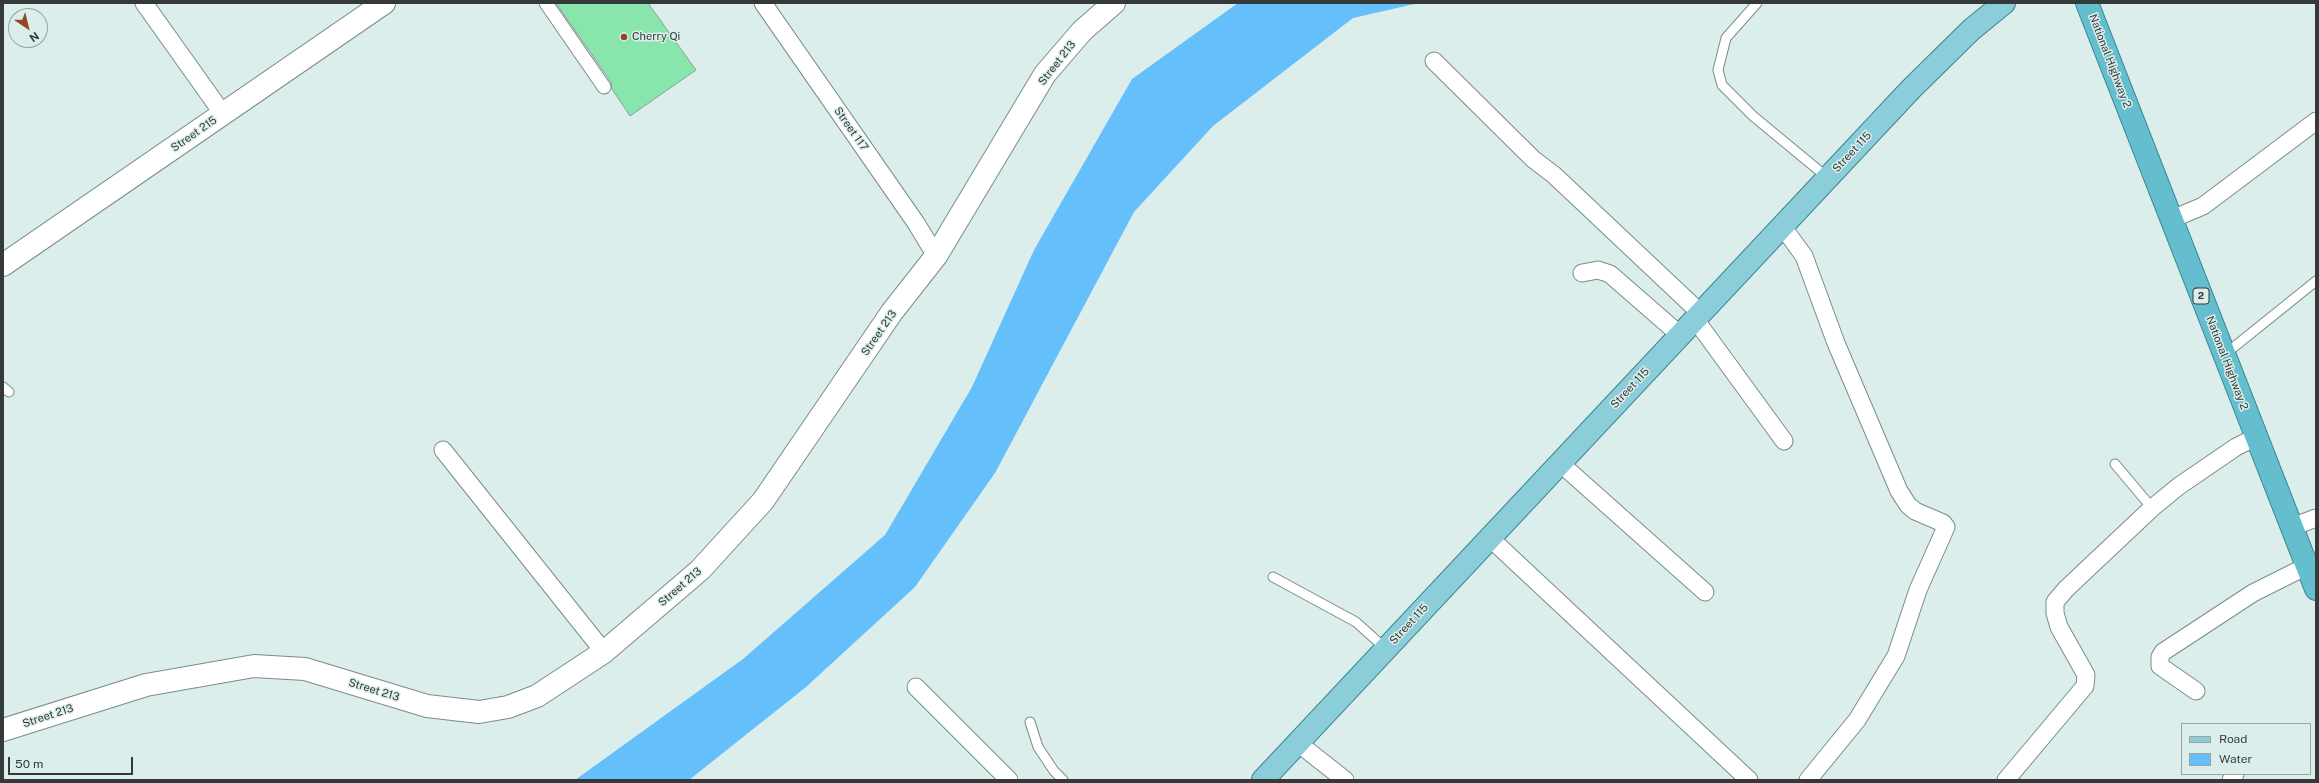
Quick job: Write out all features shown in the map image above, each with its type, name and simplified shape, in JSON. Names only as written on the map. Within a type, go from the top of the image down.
[{"type":"highway","name":"National Highway 2","points":[[2087,3],[2316,589]]},
{"type":"main road","name":"Street 115","points":[[1263,780],[1911,89],[1971,30],[2004,3]]},
{"type":"street","points":[[144,3],[223,114]]},
{"type":"street","name":"Street 215","points":[[3,265],[384,3]]},
{"type":"street","points":[[546,3],[604,87]]},
{"type":"street","name":"Street 117","points":[[764,3],[916,223],[936,256]]},
{"type":"street","name":"Street 213","points":[[3,730],[146,684],[254,666],[305,669],[427,706],[479,712],[508,707],[537,696],[604,652],[700,570],[763,501],[892,312],[936,256],[1045,74],[1082,31],[1114,3]]},
{"type":"street","points":[[1434,61],[1533,159],[1570,190],[1694,307],[1784,441]]},
{"type":"street","points":[[2172,219],[2203,206],[2316,121]]},
{"type":"street","points":[[1782,226],[1804,256],[1836,343],[1899,491],[1908,505],[1915,511],[1943,523],[1946,527],[1918,590],[1896,656],[1857,720],[1808,780]]},
{"type":"street","points":[[1582,273],[1598,270],[1610,274],[1680,335]]},
{"type":"street","points":[[2006,780],[2085,686],[2086,675],[2059,627],[2055,613],[2055,602],[2066,589],[2152,508],[2179,486],[2236,447],[2256,437]]},
{"type":"street","points":[[443,450],[604,652]]},
{"type":"street","points":[[1560,463],[1705,592]]},
{"type":"street","points":[[2292,528],[2316,518]]},
{"type":"street","points":[[1490,538],[1749,780]]},
{"type":"street","points":[[2196,691],[2160,666],[2159,662],[2163,652],[2252,593],[2307,566]]},
{"type":"street","points":[[916,687],[1009,780]]},
{"type":"street","points":[[1298,743],[1345,780]]},
{"type":"lane","points":[[1757,3],[1726,38],[1718,70],[1722,85],[1753,116],[1828,178]]},
{"type":"lane","points":[[2224,355],[2316,281]]},
{"type":"lane","points":[[2115,464],[2152,508]]},
{"type":"lane","points":[[1273,577],[1356,622],[1386,649]]},
{"type":"lane","points":[[1030,722],[1038,747],[1054,771],[1063,780]]},
{"type":"water","points":[[1238,3],[1419,3],[1353,18],[1213,126],[1134,212],[995,473],[915,587],[806,687],[689,780],[575,780],[743,659],[885,535],[972,387],[1034,250],[1132,79]]},
{"type":"building","name":"Cherry Qi","points":[[556,3],[648,3],[696,70],[630,116],[612,89],[611,82]]},
{"type":"place","name":"Cherry Qi","points":[[624,37]]}]
